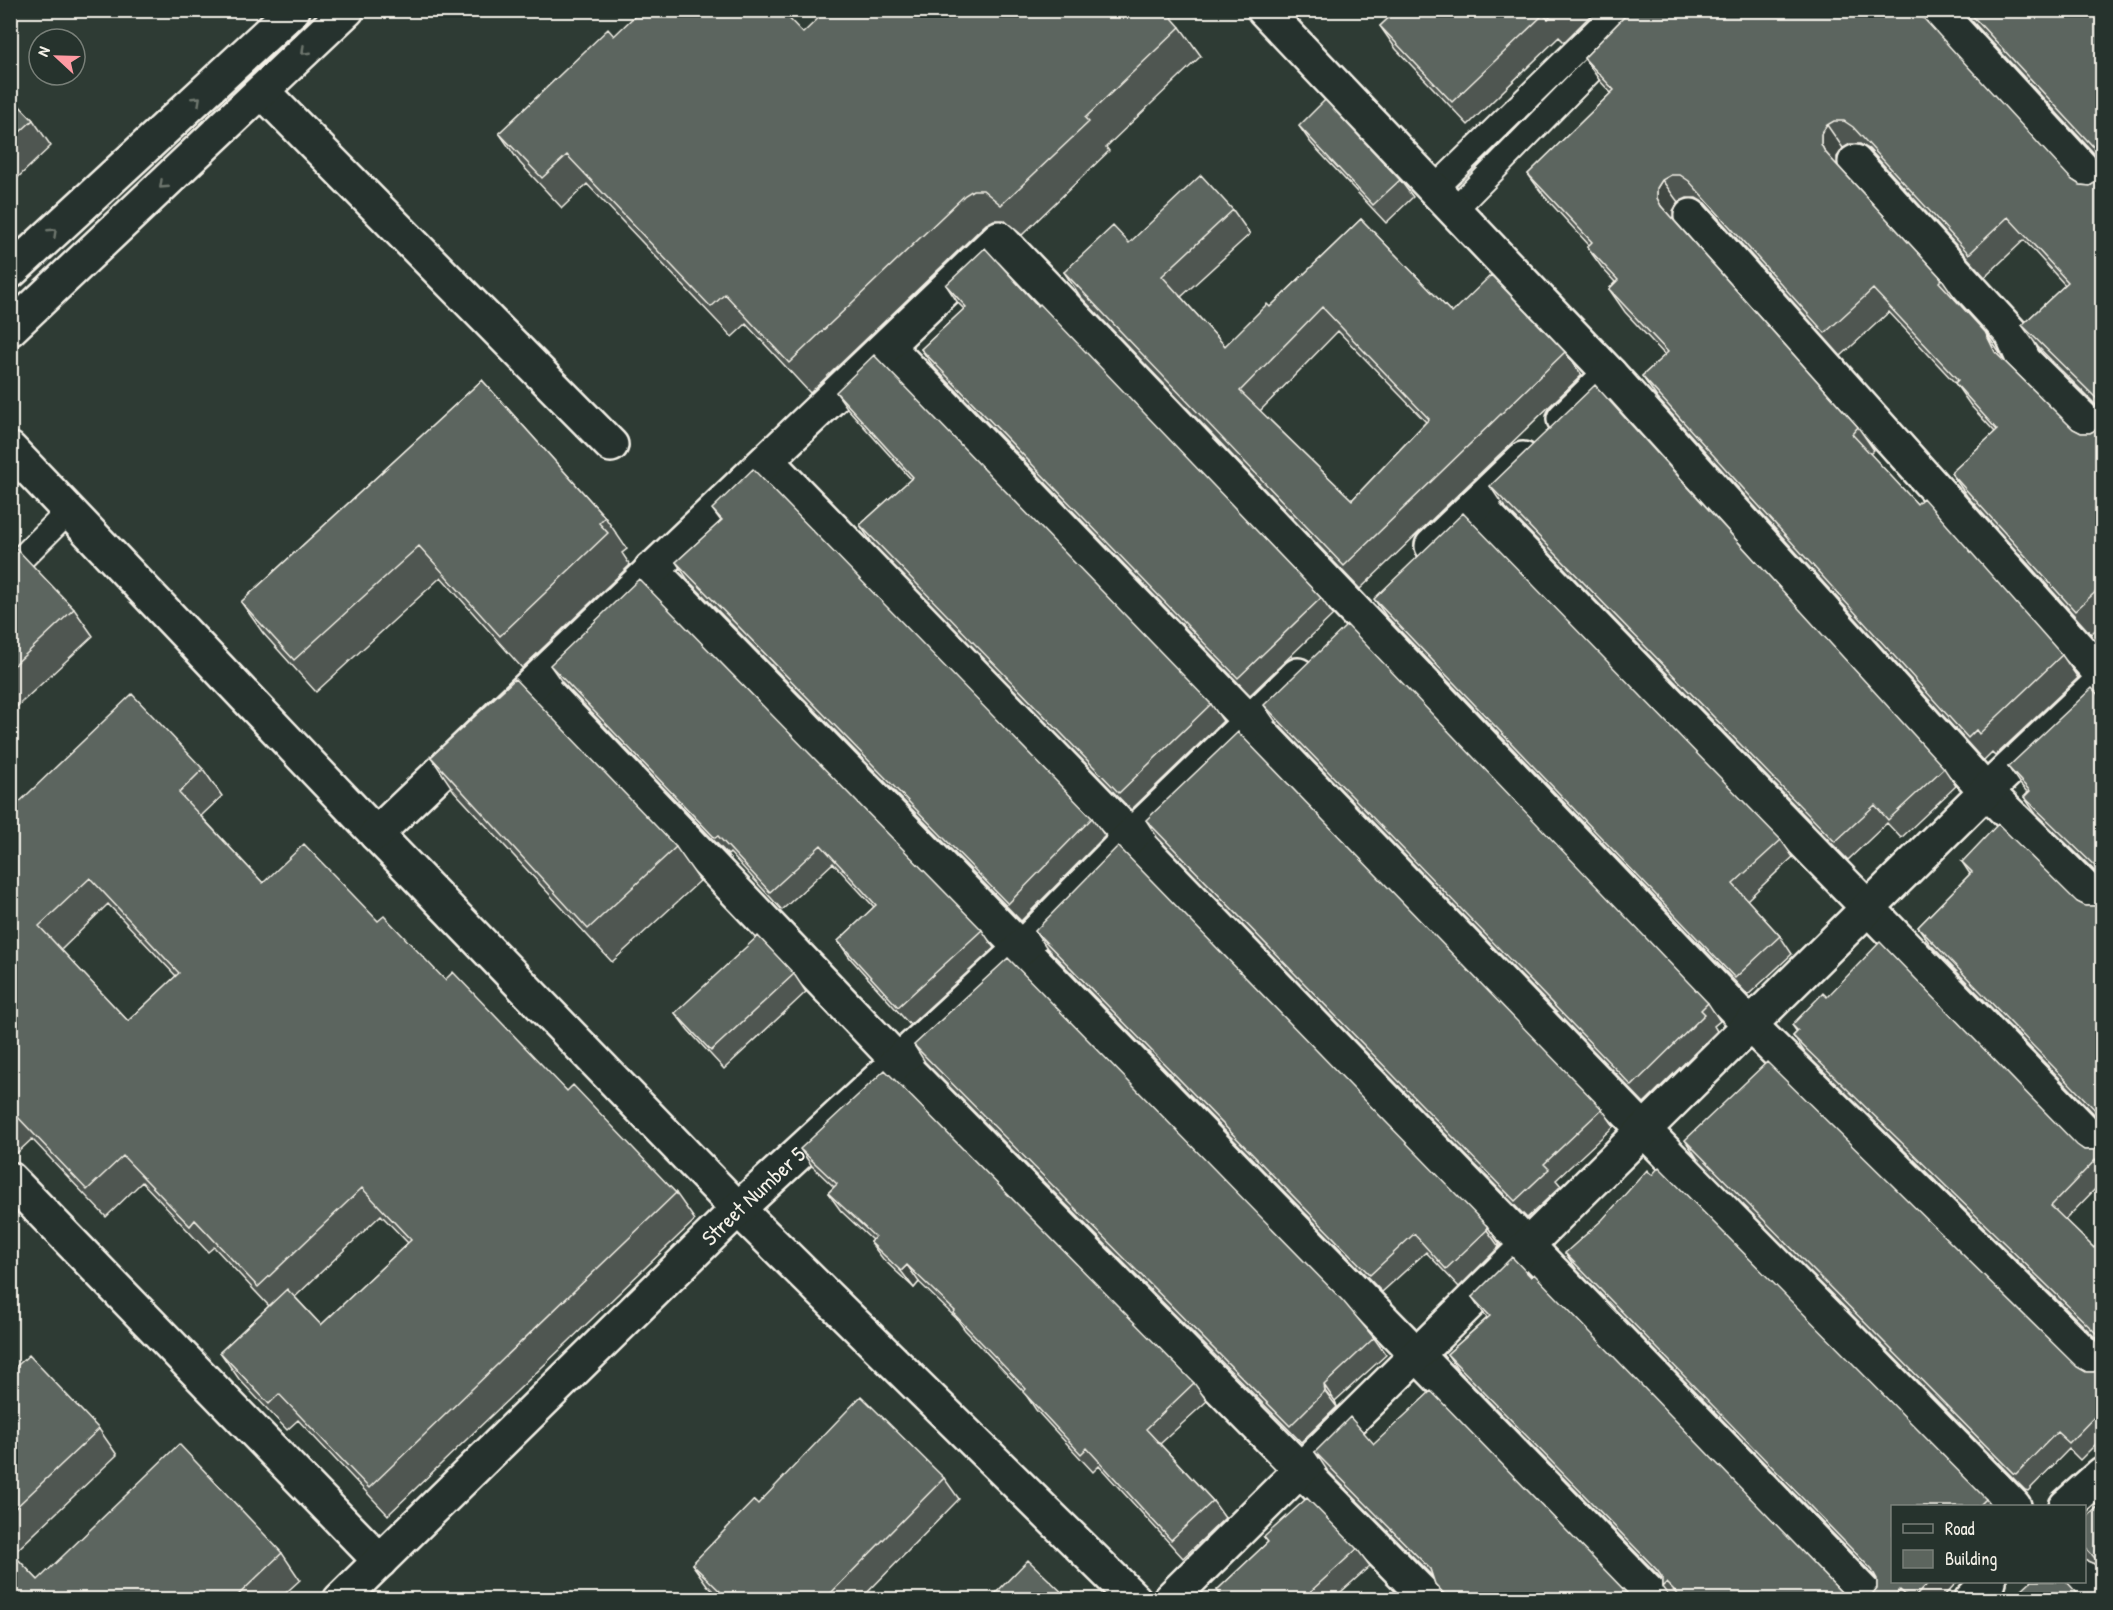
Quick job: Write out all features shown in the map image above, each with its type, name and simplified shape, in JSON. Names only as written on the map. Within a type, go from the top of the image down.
[{"type":"street","points":[[10,272],[293,10]]},
{"type":"street","points":[[10,329],[347,10]]},
{"type":"street","points":[[1264,10],[1610,374],[1986,791],[2103,905]]},
{"type":"street","points":[[1936,10],[2103,190]]},
{"type":"street","points":[[262,91],[611,445]]},
{"type":"street","points":[[1855,162],[2012,334],[2024,362],[2103,438]]},
{"type":"street","points":[[1691,216],[2103,675]]},
{"type":"street","points":[[376,834],[999,238],[1338,636],[1750,1026],[2103,1371]]},
{"type":"street","points":[[887,346],[1645,1131],[2013,1505]]},
{"type":"street","points":[[1409,568],[1610,374]]},
{"type":"street","points":[[10,449],[376,834],[738,1209],[1135,1599]]},
{"type":"street","points":[[767,461],[1871,1599]]},
{"type":"street","points":[[1476,504],[2103,1149]]},
{"type":"street","points":[[651,569],[1656,1599]]},
{"type":"street","name":"Street Number 5","points":[[340,1599],[738,1209],[1020,949],[1131,836],[1384,592]]},
{"type":"street","points":[[1169,1599],[1415,1354],[1869,910],[1986,791],[2103,681]]},
{"type":"street","points":[[536,682],[897,1060],[1429,1599]]},
{"type":"street","points":[[10,1179],[380,1561]]},
{"type":"street","points":[[2067,1505],[2103,1474]]},
{"type":"street","points":[[2086,1579],[2103,1596]]},
{"type":"street","points":[[1971,1599],[1987,1583]]},
{"type":"lane","points":[[1444,200],[1617,10]]},
{"type":"lane","points":[[1444,200],[1650,10]]},
{"type":"lane","points":[[10,570],[69,510]]},
{"type":"building","points":[[641,10],[781,10],[803,33],[827,10],[1165,10],[1180,27],[1085,118],[1089,122],[1001,205],[983,190],[973,190],[965,195],[789,363],[725,294],[711,307],[567,155],[542,178],[499,133],[608,29],[614,36]]},
{"type":"building","points":[[1397,10],[1557,10],[1548,19],[1543,15],[1452,102],[1380,26]]},
{"type":"building","points":[[1631,10],[1905,10],[1908,14],[1916,10],[2072,180],[2080,185],[2090,186],[2103,175],[2103,408],[2100,402],[2022,325],[2068,282],[2008,217],[1969,254],[1853,127],[1844,121],[1834,121],[1827,125],[1821,134],[1821,144],[1825,152],[1942,279],[1939,282],[1985,332],[1995,352],[2073,429],[2081,433],[2090,433],[2100,428],[2103,423],[2103,585],[2075,611],[1951,473],[1997,430],[1955,383],[1958,380],[1873,289],[1825,333],[1689,181],[1680,175],[1671,175],[1662,180],[1657,188],[1657,198],[1661,206],[1858,427],[1852,434],[1917,504],[1923,498],[2062,655],[1979,734],[1976,730],[1968,738],[1642,376],[1668,352],[1609,289],[1618,280],[1587,247],[1592,242],[1528,174],[1614,90],[1584,58]]},
{"type":"building","points":[[1967,10],[2103,10],[2103,160],[2100,154]]},
{"type":"building","points":[[10,96],[33,120],[10,141]]},
{"type":"building","points":[[1325,100],[1400,180],[1373,205],[1299,126]]},
{"type":"building","points":[[1201,175],[1233,210],[1162,276],[1225,346],[1267,304],[1270,307],[1361,219],[1452,313],[1491,275],[1565,352],[1344,566],[1064,272],[1113,226],[1129,243]],"holes":[[[1322,307],[1429,419],[1352,500],[1240,391]]]},
{"type":"building","points":[[985,248],[1038,306],[1040,304],[1321,598],[1238,678],[921,349],[966,307],[946,285]]},
{"type":"building","points":[[874,355],[1211,704],[1119,793],[860,525],[913,477],[836,392]]},
{"type":"building","points":[[482,380],[605,517],[599,523],[608,533],[500,636],[419,546],[294,660],[241,602]]},
{"type":"building","points":[[1595,385],[1944,768],[1888,820],[1875,805],[1835,842],[1490,486]]},
{"type":"building","points":[[753,469],[1092,818],[1008,904],[676,562],[722,520],[712,509]]},
{"type":"building","points":[[1463,513],[1781,840],[1733,884],[1780,936],[1735,978],[1374,599]]},
{"type":"building","points":[[16,548],[74,609],[10,669],[10,553]]},
{"type":"building","points":[[639,579],[982,930],[898,1007],[838,941],[876,905],[821,845],[770,892],[718,836],[715,838],[550,665]]},
{"type":"building","points":[[1347,625],[1708,1003],[1701,1010],[1705,1014],[1632,1086],[1264,705]]},
{"type":"building","points":[[515,679],[676,847],[588,929],[431,757]]},
{"type":"building","points":[[2092,688],[2103,700],[2103,874],[2024,797],[2030,791],[2008,767]]},
{"type":"building","points":[[132,694],[203,769],[179,793],[263,883],[304,844],[378,921],[384,916],[445,980],[453,972],[567,1091],[573,1085],[676,1193],[369,1488],[279,1394],[269,1404],[220,1352],[287,1289],[321,1325],[411,1240],[362,1188],[258,1287],[195,1220],[190,1226],[123,1156],[87,1190],[13,1112],[10,1114],[10,811]],"holes":[[[90,878],[179,973],[128,1021],[39,926]]]},
{"type":"building","points":[[1238,732],[1602,1109],[1544,1164],[1549,1169],[1515,1201],[1146,820]]},
{"type":"building","points":[[1998,824],[2077,902],[2085,906],[2095,906],[2103,901],[2103,1118],[1918,927],[1972,872],[1962,862]]},
{"type":"building","points":[[1118,846],[1487,1226],[1487,1230],[1446,1269],[1414,1234],[1370,1275],[1035,931]]},
{"type":"building","points":[[758,936],[794,974],[711,1051],[675,1013]]},
{"type":"building","points":[[1880,942],[2077,1145],[2084,1150],[2094,1150],[2103,1146],[2103,1152],[2051,1206],[2094,1248],[2103,1240],[2103,1340],[1793,1036],[1798,1031],[1792,1025],[1823,993],[1827,997]]},
{"type":"building","points":[[1008,958],[1343,1301],[1374,1338],[1324,1385],[1325,1391],[1290,1426],[914,1045]]},
{"type":"building","points":[[1767,1062],[2077,1367],[2086,1372],[2094,1372],[2103,1368],[2103,1408],[2069,1443],[2057,1432],[2016,1474],[2013,1473],[1685,1140]]},
{"type":"building","points":[[885,1070],[1194,1383],[1146,1429],[1213,1501],[1171,1540],[1087,1448],[1081,1454],[1023,1392],[1026,1389],[953,1313],[955,1311],[907,1265],[901,1271],[870,1242],[875,1237],[828,1193],[837,1184],[800,1149]]},
{"type":"building","points":[[1659,1167],[1986,1499],[1980,1505],[1891,1505],[1891,1583],[1928,1583],[1913,1599],[1900,1590],[1892,1599],[1865,1599],[1871,1596],[1877,1588],[1877,1579],[1872,1570],[1565,1253],[1602,1220],[1647,1170],[1652,1175]]},
{"type":"building","points":[[1512,1257],[1531,1277],[1534,1274],[1845,1596],[1852,1599],[1682,1599],[1666,1583],[1662,1587],[1662,1577],[1657,1570],[1447,1354],[1490,1316],[1472,1297]]},
{"type":"building","points":[[29,1355],[99,1429],[10,1513],[10,1372]]},
{"type":"building","points":[[1431,1391],[1630,1596],[1637,1599],[1449,1599],[1435,1584],[1430,1569],[1315,1452],[1350,1417],[1374,1444]]},
{"type":"building","points":[[861,1396],[944,1478],[825,1599],[728,1599],[692,1564],[754,1500],[758,1504]]},
{"type":"building","points":[[179,1444],[282,1553],[234,1599],[10,1599],[10,1551],[38,1580]]},
{"type":"building","points":[[1307,1498],[1357,1549],[1311,1591],[1318,1599],[1225,1599],[1217,1590],[1268,1542],[1264,1537]]},
{"type":"building","points":[[2103,1502],[2103,1567],[2086,1548],[2086,1518]]},
{"type":"building","points":[[1028,1560],[1069,1599],[990,1599]]},
{"type":"building","points":[[2029,1583],[2068,1583],[2077,1593],[2086,1597],[2094,1597],[2103,1593],[2103,1599],[2011,1599]]}]
